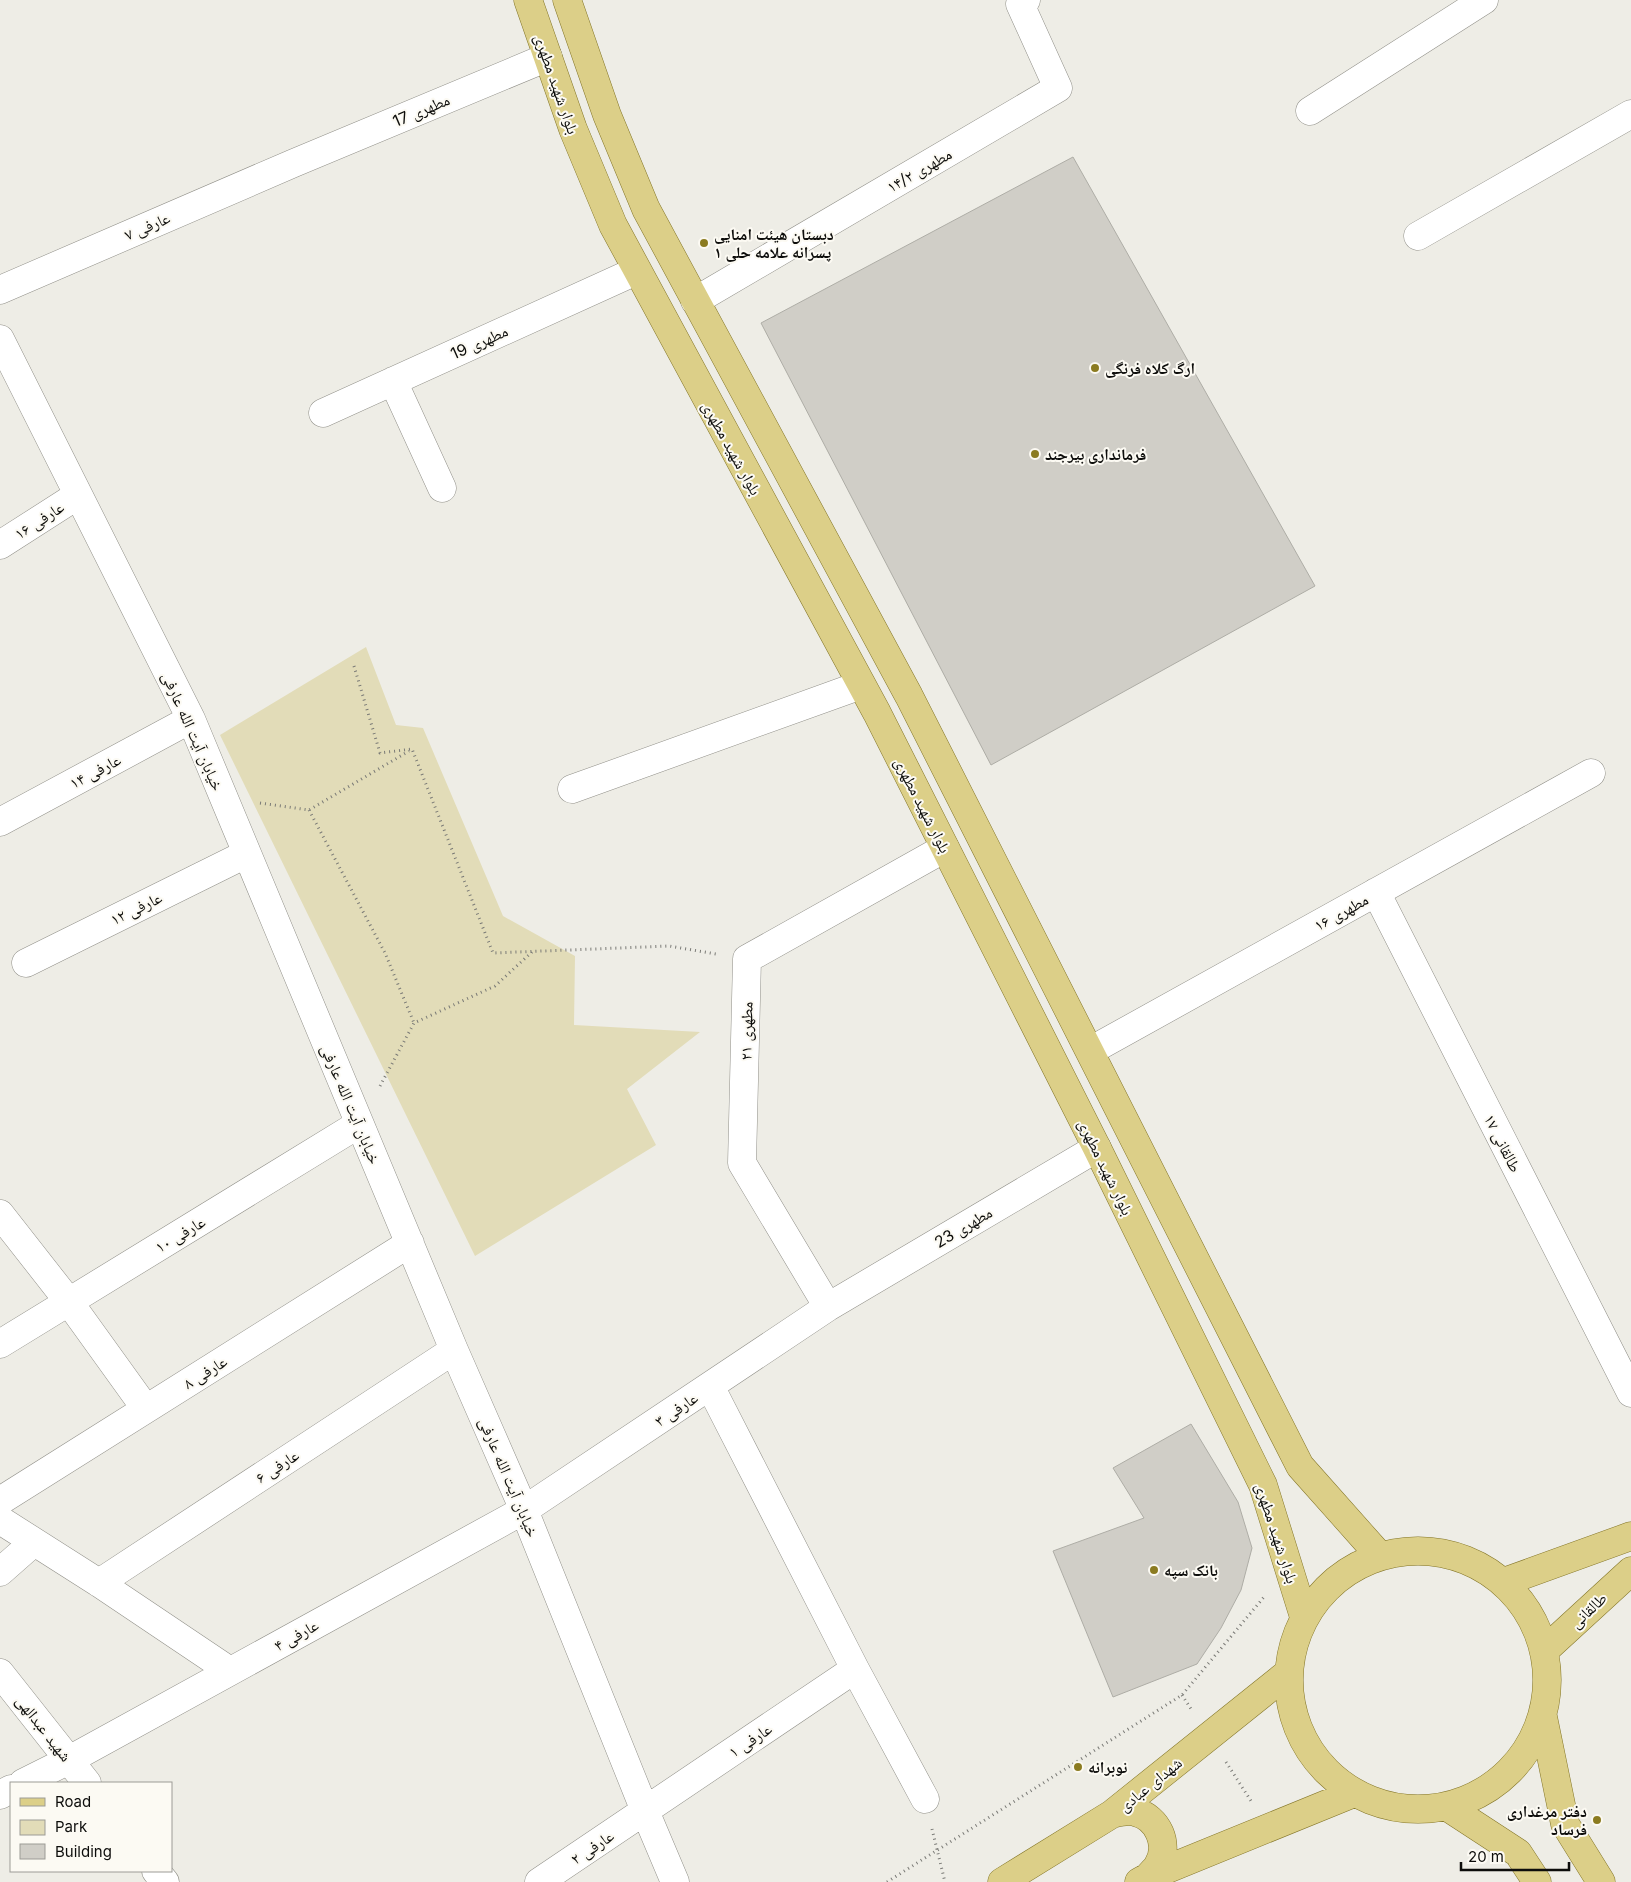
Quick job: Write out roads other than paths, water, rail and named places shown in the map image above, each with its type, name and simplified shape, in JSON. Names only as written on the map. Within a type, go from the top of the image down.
[{"type":"main road","name":"بلوار شهید مطهری","points":[[528,0],[576,138],[613,225],[862,685],[1097,1148],[1263,1485],[1304,1618]]},
{"type":"main road","points":[[567,0],[607,115],[643,200],[695,301],[909,696],[1300,1466],[1380,1556]]},
{"type":"main road","points":[[1504,1582],[1631,1536]]},
{"type":"main road","points":[[1412,1550],[1446,1552],[1477,1563],[1504,1582],[1530,1613],[1545,1650],[1549,1684],[1543,1717],[1528,1748],[1507,1774],[1479,1795],[1446,1806],[1415,1810],[1383,1805],[1354,1793],[1325,1771],[1304,1742],[1291,1708],[1288,1673],[1293,1644],[1304,1618],[1324,1591],[1350,1569],[1380,1556],[1412,1550]]},
{"type":"main road","name":"طالقانی","points":[[1545,1650],[1631,1571]]},
{"type":"main road","name":"شهدای عبادی","points":[[1002,1882],[1112,1814],[1288,1673]]},
{"type":"main road","points":[[1543,1717],[1565,1824],[1601,1882]]},
{"type":"main road","points":[[1146,1880],[1354,1793]]},
{"type":"main road","points":[[1446,1806],[1518,1853],[1537,1882]]},
{"type":"main road","points":[[1112,1814],[1123,1811],[1135,1812],[1150,1820],[1160,1833],[1163,1844],[1162,1855],[1158,1866],[1146,1880]]},
{"type":"street","points":[[1310,111],[1484,0]]},
{"type":"street","name":"مطهری ۱۴/۲","points":[[695,301],[1058,88],[1021,1]]},
{"type":"street","name":"مطهری 17","points":[[294,163],[548,57]]},
{"type":"street","points":[[1418,236],[1631,114]]},
{"type":"street","name":"عارفی ۷","points":[[0,290],[294,163]]},
{"type":"street","name":"مطهری 19","points":[[323,414],[636,270]]},
{"type":"street","name":"خیابان آیت الله عارفی","points":[[0,339],[191,720],[454,1350],[524,1510],[675,1882]]},
{"type":"street","points":[[393,381],[442,488]]},
{"type":"street","name":"عارفی ۱۶","points":[[0,545],[78,494]]},
{"type":"street","points":[[572,789],[862,685]]},
{"type":"street","name":"عارفی ۱۴","points":[[0,822],[191,720]]},
{"type":"street","name":"مطهری ۱۶","points":[[1090,1051],[1591,772]]},
{"type":"street","name":"مطهری ۲۱","points":[[828,1307],[742,1163],[748,959],[945,848]]},
{"type":"street","name":"عارفی ۱۲","points":[[26,963],[246,854]]},
{"type":"street","name":"طالقانی ۱۷","points":[[1376,892],[1631,1393]]},
{"type":"street","name":"عارفی ۱۰","points":[[0,1344],[359,1124]]},
{"type":"street","name":"مطهری 23","points":[[828,1307],[1097,1148]]},
{"type":"street","points":[[0,1214],[69,1302],[146,1409]]},
{"type":"street","name":"عارفی ۸","points":[[0,1501],[410,1243]]},
{"type":"street","name":"عارفی ۳","points":[[524,1510],[828,1307]]},
{"type":"street","name":"عارفی ۶","points":[[99,1583],[454,1350]]},
{"type":"street","points":[[710,1386],[855,1669],[925,1799]]},
{"type":"street","name":"عارفی ۴","points":[[24,1782],[69,1760],[524,1510]]},
{"type":"street","points":[[0,1520],[99,1583],[230,1671]]},
{"type":"street","points":[[0,1572],[34,1542]]},
{"type":"street","name":"عارفی ۱","points":[[645,1812],[855,1669]]},
{"type":"street","name":"شهید عبدالهی","points":[[0,1673],[86,1782]]},
{"type":"street","name":"عارفی ۲","points":[[539,1882],[645,1812]]},
{"type":"street","points":[[157,1872],[165,1882]]},
{"type":"place","name":"دبستان هیئت امنایی پسرانه علامه حلی ۱","points":[[704,243]]},
{"type":"place","name":"ارگ کلاه فرنگی","points":[[1095,368]]},
{"type":"place","name":"فرمانداری بیرجند","points":[[1035,454]]},
{"type":"place","name":"بانک سپه","points":[[1154,1570]]},
{"type":"place","name":"نوبرانه","points":[[1078,1767]]},
{"type":"place","name":"دفتر مرغداری فرساد","points":[[1597,1820]]}]
